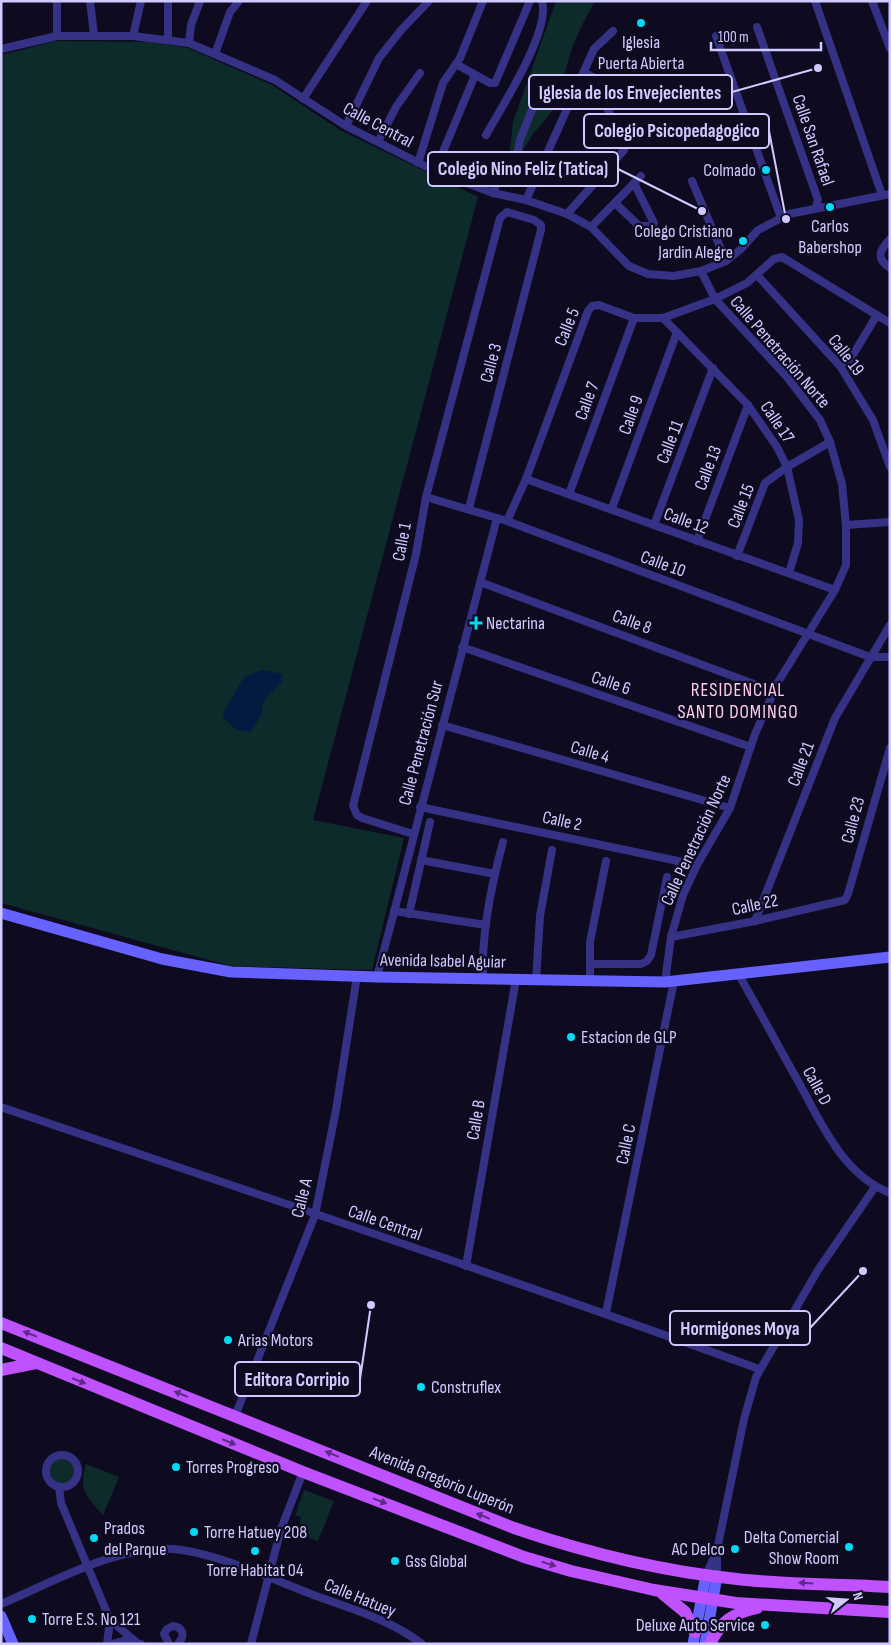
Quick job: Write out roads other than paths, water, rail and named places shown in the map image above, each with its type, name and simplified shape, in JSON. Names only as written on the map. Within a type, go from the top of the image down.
[{"type":"main road","name":"Avenida Isabel Aguiar","points":[[1,913],[162,959],[231,972],[376,977],[669,981],[739,975],[890,957]]},
{"type":"main road","name":"Avenida Gregorio Luperón","points":[[1,1323],[514,1528],[570,1546],[629,1562],[712,1576],[890,1587]]},
{"type":"main road","points":[[1,1348],[303,1472],[524,1557],[571,1571],[654,1590],[707,1599],[771,1606],[890,1612]]},
{"type":"main road","points":[[1,1370],[36,1363]]},
{"type":"main road","points":[[480,1540],[490,1539],[514,1546],[518,1540],[514,1528]]},
{"type":"main road","points":[[524,1557],[520,1546],[526,1538],[533,1538],[560,1547],[570,1546]]},
{"type":"main road","points":[[694,1638],[707,1599],[712,1576]]},
{"type":"main road","points":[[654,1590],[677,1603],[685,1612],[694,1638]]},
{"type":"main road","points":[[705,1644],[707,1599]]},
{"type":"main road","points":[[710,1644],[716,1631],[729,1617],[738,1613],[771,1606]]},
{"type":"main road","points":[[1,1616],[13,1644]]},
{"type":"street","points":[[56,36],[57,1]]},
{"type":"street","points":[[90,1],[94,35]]},
{"type":"street","points":[[133,36],[141,1]]},
{"type":"street","points":[[168,1],[168,39]]},
{"type":"street","points":[[189,43],[191,25],[200,1]]},
{"type":"street","points":[[214,54],[230,12],[238,1]]},
{"type":"street","points":[[303,99],[367,1]]},
{"type":"street","points":[[346,126],[379,58],[429,1]]},
{"type":"street","points":[[418,163],[443,82],[456,64],[483,1]]},
{"type":"street","points":[[456,64],[490,83],[497,81],[530,1]]},
{"type":"street","points":[[486,135],[534,46],[544,9],[542,1]]},
{"type":"street","points":[[815,1],[886,195]]},
{"type":"street","points":[[872,1],[890,48]]},
{"type":"street","name":"Calle San Rafael","points":[[757,27],[818,200],[816,207]]},
{"type":"street","points":[[526,200],[585,73],[594,49],[613,30]]},
{"type":"street","name":"Calle Central","points":[[1,49],[56,36],[133,36],[189,43],[275,80],[346,126],[418,163],[493,193],[526,200],[567,214],[591,227],[607,242],[619,258],[639,271],[674,276],[701,271],[726,261],[741,249],[758,230],[789,214],[816,207],[886,195]]},
{"type":"street","points":[[716,36],[781,218]]},
{"type":"street","points":[[378,142],[396,108],[420,73]]},
{"type":"street","points":[[567,214],[624,150],[625,144],[610,114],[599,80],[585,73]]},
{"type":"street","points":[[436,171],[476,75]]},
{"type":"street","points":[[493,193],[501,172],[516,160],[520,140],[535,102]]},
{"type":"street","points":[[591,227],[641,176]]},
{"type":"street","points":[[692,181],[726,261]]},
{"type":"street","points":[[615,202],[639,226],[653,226],[649,210],[634,183]]},
{"type":"street","name":"Calle 1","points":[[413,834],[362,818],[357,815],[353,806],[416,554],[426,497],[500,218],[507,212],[534,220],[541,225]]},
{"type":"street","name":"Calle 3","points":[[469,508],[541,225]]},
{"type":"street","points":[[890,239],[880,249],[884,264],[890,268]]},
{"type":"street","name":"Calle 5","points":[[507,521],[526,479],[588,311],[592,306],[599,305],[634,318],[663,318],[715,299],[747,283],[777,258],[788,260],[877,316]]},
{"type":"street","name":"Calle Penetración Norte","points":[[669,981],[671,937],[683,895],[697,865],[730,808],[773,690],[835,590],[846,565],[846,524],[842,484],[830,442],[820,420],[786,377],[715,299],[701,271]]},
{"type":"street","name":"Calle 19","points":[[757,275],[840,366],[873,420],[890,467]]},
{"type":"street","points":[[840,366],[851,358],[877,316],[890,323]]},
{"type":"street","name":"Calle 7","points":[[569,494],[634,318]]},
{"type":"street","name":"Calle 17","points":[[663,318],[748,405],[777,447],[787,466],[799,520],[798,543],[789,573]]},
{"type":"street","name":"Calle 9","points":[[612,508],[677,332]]},
{"type":"street","name":"Calle 11","points":[[654,525],[713,368]]},
{"type":"street","name":"Calle 13","points":[[697,541],[748,405]]},
{"type":"street","points":[[880,436],[890,433]]},
{"type":"street","name":"Calle 15","points":[[738,556],[765,483],[787,466],[830,442]]},
{"type":"street","name":"Calle 12","points":[[526,479],[612,508],[697,541],[835,590]]},
{"type":"street","name":"Calle 10","points":[[426,497],[469,508],[507,521],[870,657],[890,657]]},
{"type":"street","name":"Calle Penetración Sur","points":[[376,977],[497,518]]},
{"type":"street","points":[[846,524],[890,522]]},
{"type":"street","name":"Calle 8","points":[[480,582],[773,690]]},
{"type":"street","name":"Calle 21","points":[[756,921],[835,718],[890,625]]},
{"type":"street","name":"Calle 6","points":[[462,647],[751,748]]},
{"type":"street","name":"Calle 4","points":[[442,725],[730,808]]},
{"type":"street","name":"Calle 23","points":[[845,900],[890,748]]},
{"type":"street","name":"Calle 2","points":[[420,806],[697,865]]},
{"type":"street","points":[[409,914],[430,822]]},
{"type":"street","points":[[483,979],[486,925],[503,842]]},
{"type":"street","points":[[536,980],[540,916],[552,850]]},
{"type":"street","points":[[421,860],[495,874]]},
{"type":"street","points":[[590,980],[593,923],[606,861]]},
{"type":"street","points":[[590,964],[641,964],[648,961],[651,955],[667,877]]},
{"type":"street","name":"Calle 22","points":[[671,937],[756,921],[845,900]]},
{"type":"street","points":[[394,911],[486,925]]},
{"type":"street","name":"Calle D","points":[[739,975],[829,1138],[850,1165],[875,1188],[890,1193]]},
{"type":"street","name":"Calle A","points":[[235,1416],[315,1214],[336,1110],[357,976]]},
{"type":"street","name":"Calle B","points":[[466,1266],[516,979]]},
{"type":"street","name":"Calle C","points":[[606,1313],[669,981]]},
{"type":"street","name":"Calle Central","points":[[1,1107],[184,1167],[315,1214],[606,1313],[759,1369]]},
{"type":"street","points":[[712,1576],[744,1419],[759,1369],[818,1270],[875,1188]]},
{"type":"street","points":[[63,1455],[76,1463],[78,1473],[74,1482],[59,1487],[54,1485],[47,1476],[47,1466],[53,1458],[63,1455]]},
{"type":"street","points":[[251,1644],[281,1529],[303,1472]]},
{"type":"street","points":[[59,1487],[61,1503],[110,1620],[138,1643]]},
{"type":"street","name":"Calle Hatuey","points":[[1,1604],[114,1557],[135,1552],[174,1549],[223,1561],[390,1624],[422,1644]]},
{"type":"street","points":[[107,1644],[110,1620]]},
{"type":"street","points":[[168,1644],[164,1638],[165,1631],[173,1626],[179,1628],[182,1633],[182,1638],[178,1644]]},
{"type":"street","points":[[112,1644],[126,1640],[138,1643]]},
{"type":"water","points":[[262,670],[283,674],[281,683],[264,700],[261,715],[251,732],[237,730],[224,719],[223,713],[244,677]]},
{"type":"place","name":"Iglesia Puerta Abierta","points":[[641,23]]},
{"type":"place","name":"Iglesia de los Envejecientes","points":[[818,68]]},
{"type":"place","name":"Colmado","points":[[766,170]]},
{"type":"place","name":"Carlos Babershop","points":[[830,207]]},
{"type":"place","name":"Colegio Nino Feliz (Tatica)","points":[[702,211]]},
{"type":"place","name":"Colegio Psicopedagogico","points":[[786,219]]},
{"type":"place","name":"Colego Cristiano Jardin Alegre","points":[[743,241]]},
{"type":"place","name":"Nectarina","points":[[476,623]]},
{"type":"place","name":"Estacion de GLP","points":[[571,1037]]},
{"type":"place","name":"Hormigones Moya","points":[[863,1271]]},
{"type":"place","name":"Editora Corripio","points":[[371,1305]]},
{"type":"place","name":"Arias Motors","points":[[228,1340]]},
{"type":"place","name":"Construflex","points":[[421,1387]]},
{"type":"place","name":"Torres Progreso","points":[[176,1467]]},
{"type":"place","name":"Torre Hatuey 208","points":[[194,1532]]},
{"type":"place","name":"Prados del Parque","points":[[94,1538]]},
{"type":"place","name":"Delta Comercial Show Room","points":[[849,1547]]},
{"type":"place","name":"AC Delco","points":[[735,1549]]},
{"type":"place","name":"Torre Habitat 04","points":[[255,1551]]},
{"type":"place","name":"Gss Global","points":[[395,1561]]},
{"type":"place","name":"Torre E.S. No 121","points":[[32,1619]]},
{"type":"place","name":"Deluxe Auto Service","points":[[765,1625]]},
{"type":"district","name":"RESIDENCIAL SANTO DOMINGO","points":[[738,701]]}]
